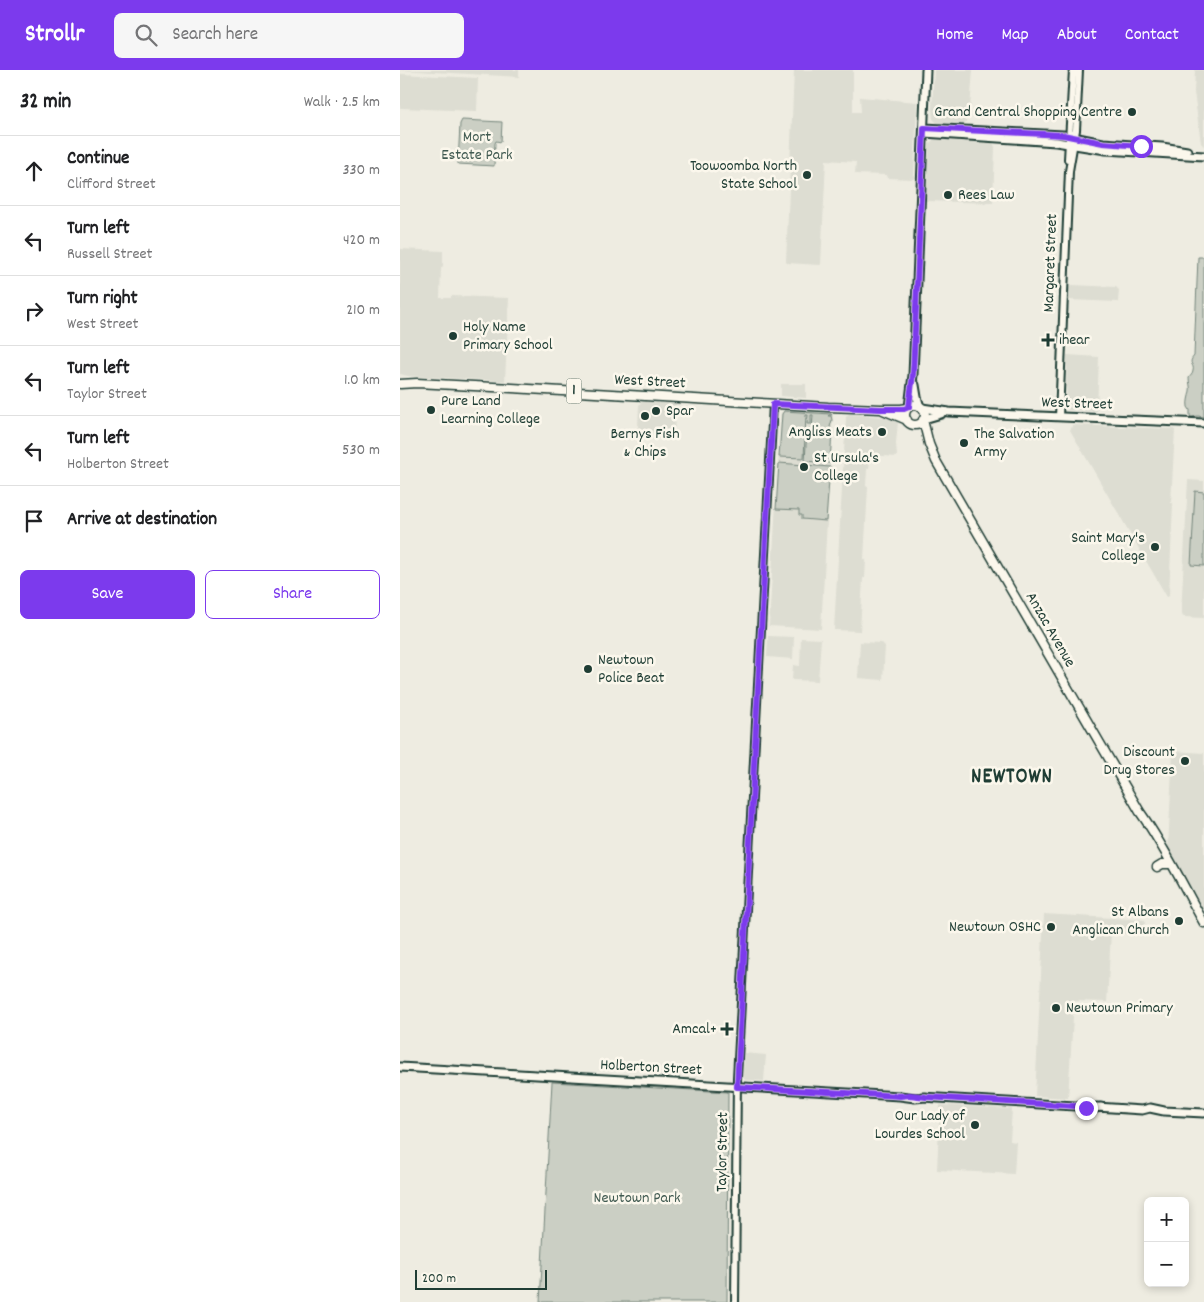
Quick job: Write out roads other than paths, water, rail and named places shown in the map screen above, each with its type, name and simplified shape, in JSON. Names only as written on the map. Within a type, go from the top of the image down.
[{"type":"main road","points":[[913,374],[917,397],[924,413],[921,421],[911,424],[907,420],[905,413],[908,408],[913,374],[926,70]]},
{"type":"main road","points":[[924,131],[1072,140],[1203,155]]},
{"type":"main road","name":"West Street","points":[[400,378],[417,383]]},
{"type":"main road","name":"West Street","points":[[400,384],[417,383],[512,388],[773,404],[881,409],[908,408]]},
{"type":"main road","points":[[908,408],[915,405],[921,408]]},
{"type":"main road","name":"West Street","points":[[921,408],[949,412],[1204,423]]},
{"type":"main road","name":"West Street","points":[[881,409],[907,420]]},
{"type":"main road","name":"West Street","points":[[921,421],[949,412]]},
{"type":"main road","name":"Anzac Avenue","points":[[921,421],[920,429],[927,450],[936,461],[1140,812],[1162,846],[1182,885]]},
{"type":"main road","name":"Anzac Avenue","points":[[1140,812],[1146,829],[1204,922]]},
{"type":"main road","points":[[1157,867],[1162,864],[1169,864]]},
{"type":"main road","name":"Holberton Street","points":[[400,1067],[915,1098],[926,1097],[1075,1106],[1086,1104],[1154,1113],[1164,1111],[1204,1113]]},
{"type":"street","name":"Margaret Street","points":[[1072,140],[1073,70]]},
{"type":"street","name":"Margaret Street","points":[[1059,417],[1068,161],[1079,70]]},
{"type":"street","name":"Taylor Street","points":[[735,1302],[737,1087],[773,404]]},
{"type":"place","name":"Grand Central Shopping Centre","points":[[1132,112]]},
{"type":"place","name":"Toowoomba North State School","points":[[807,175]]},
{"type":"place","name":"Rees Law","points":[[948,195]]},
{"type":"place","name":"Holy Name Primary School","points":[[453,336]]},
{"type":"place","name":"ihear","points":[[1048,340]]},
{"type":"place","name":"Pure Land Learning College","points":[[431,410]]},
{"type":"place","name":"Spar","points":[[656,411]]},
{"type":"place","name":"Bernys Fish & Chips","points":[[645,416]]},
{"type":"place","name":"Angliss Meats","points":[[882,432]]},
{"type":"place","name":"The Salvation Army","points":[[964,443]]},
{"type":"place","name":"St Ursula's College","points":[[804,467]]},
{"type":"place","name":"Saint Mary's College","points":[[1155,547]]},
{"type":"place","name":"Newtown Police Beat","points":[[588,669]]},
{"type":"place","name":"Discount Drug Stores","points":[[1185,761]]},
{"type":"place","name":"St Albans Anglican Church","points":[[1179,921]]},
{"type":"place","name":"Newtown OSHC","points":[[1051,927]]},
{"type":"place","name":"Newtown Primary","points":[[1056,1008]]},
{"type":"place","name":"Amcal+","points":[[727,1029]]},
{"type":"place","name":"Our Lady of Lourdes School","points":[[975,1125]]},
{"type":"district","name":"NEWTOWN","points":[[1012,778]]},
{"type":"park label","name":"Mort Estate Park","points":[[477,146]]},
{"type":"park label","name":"Newtown Park","points":[[637,1198]]}]
